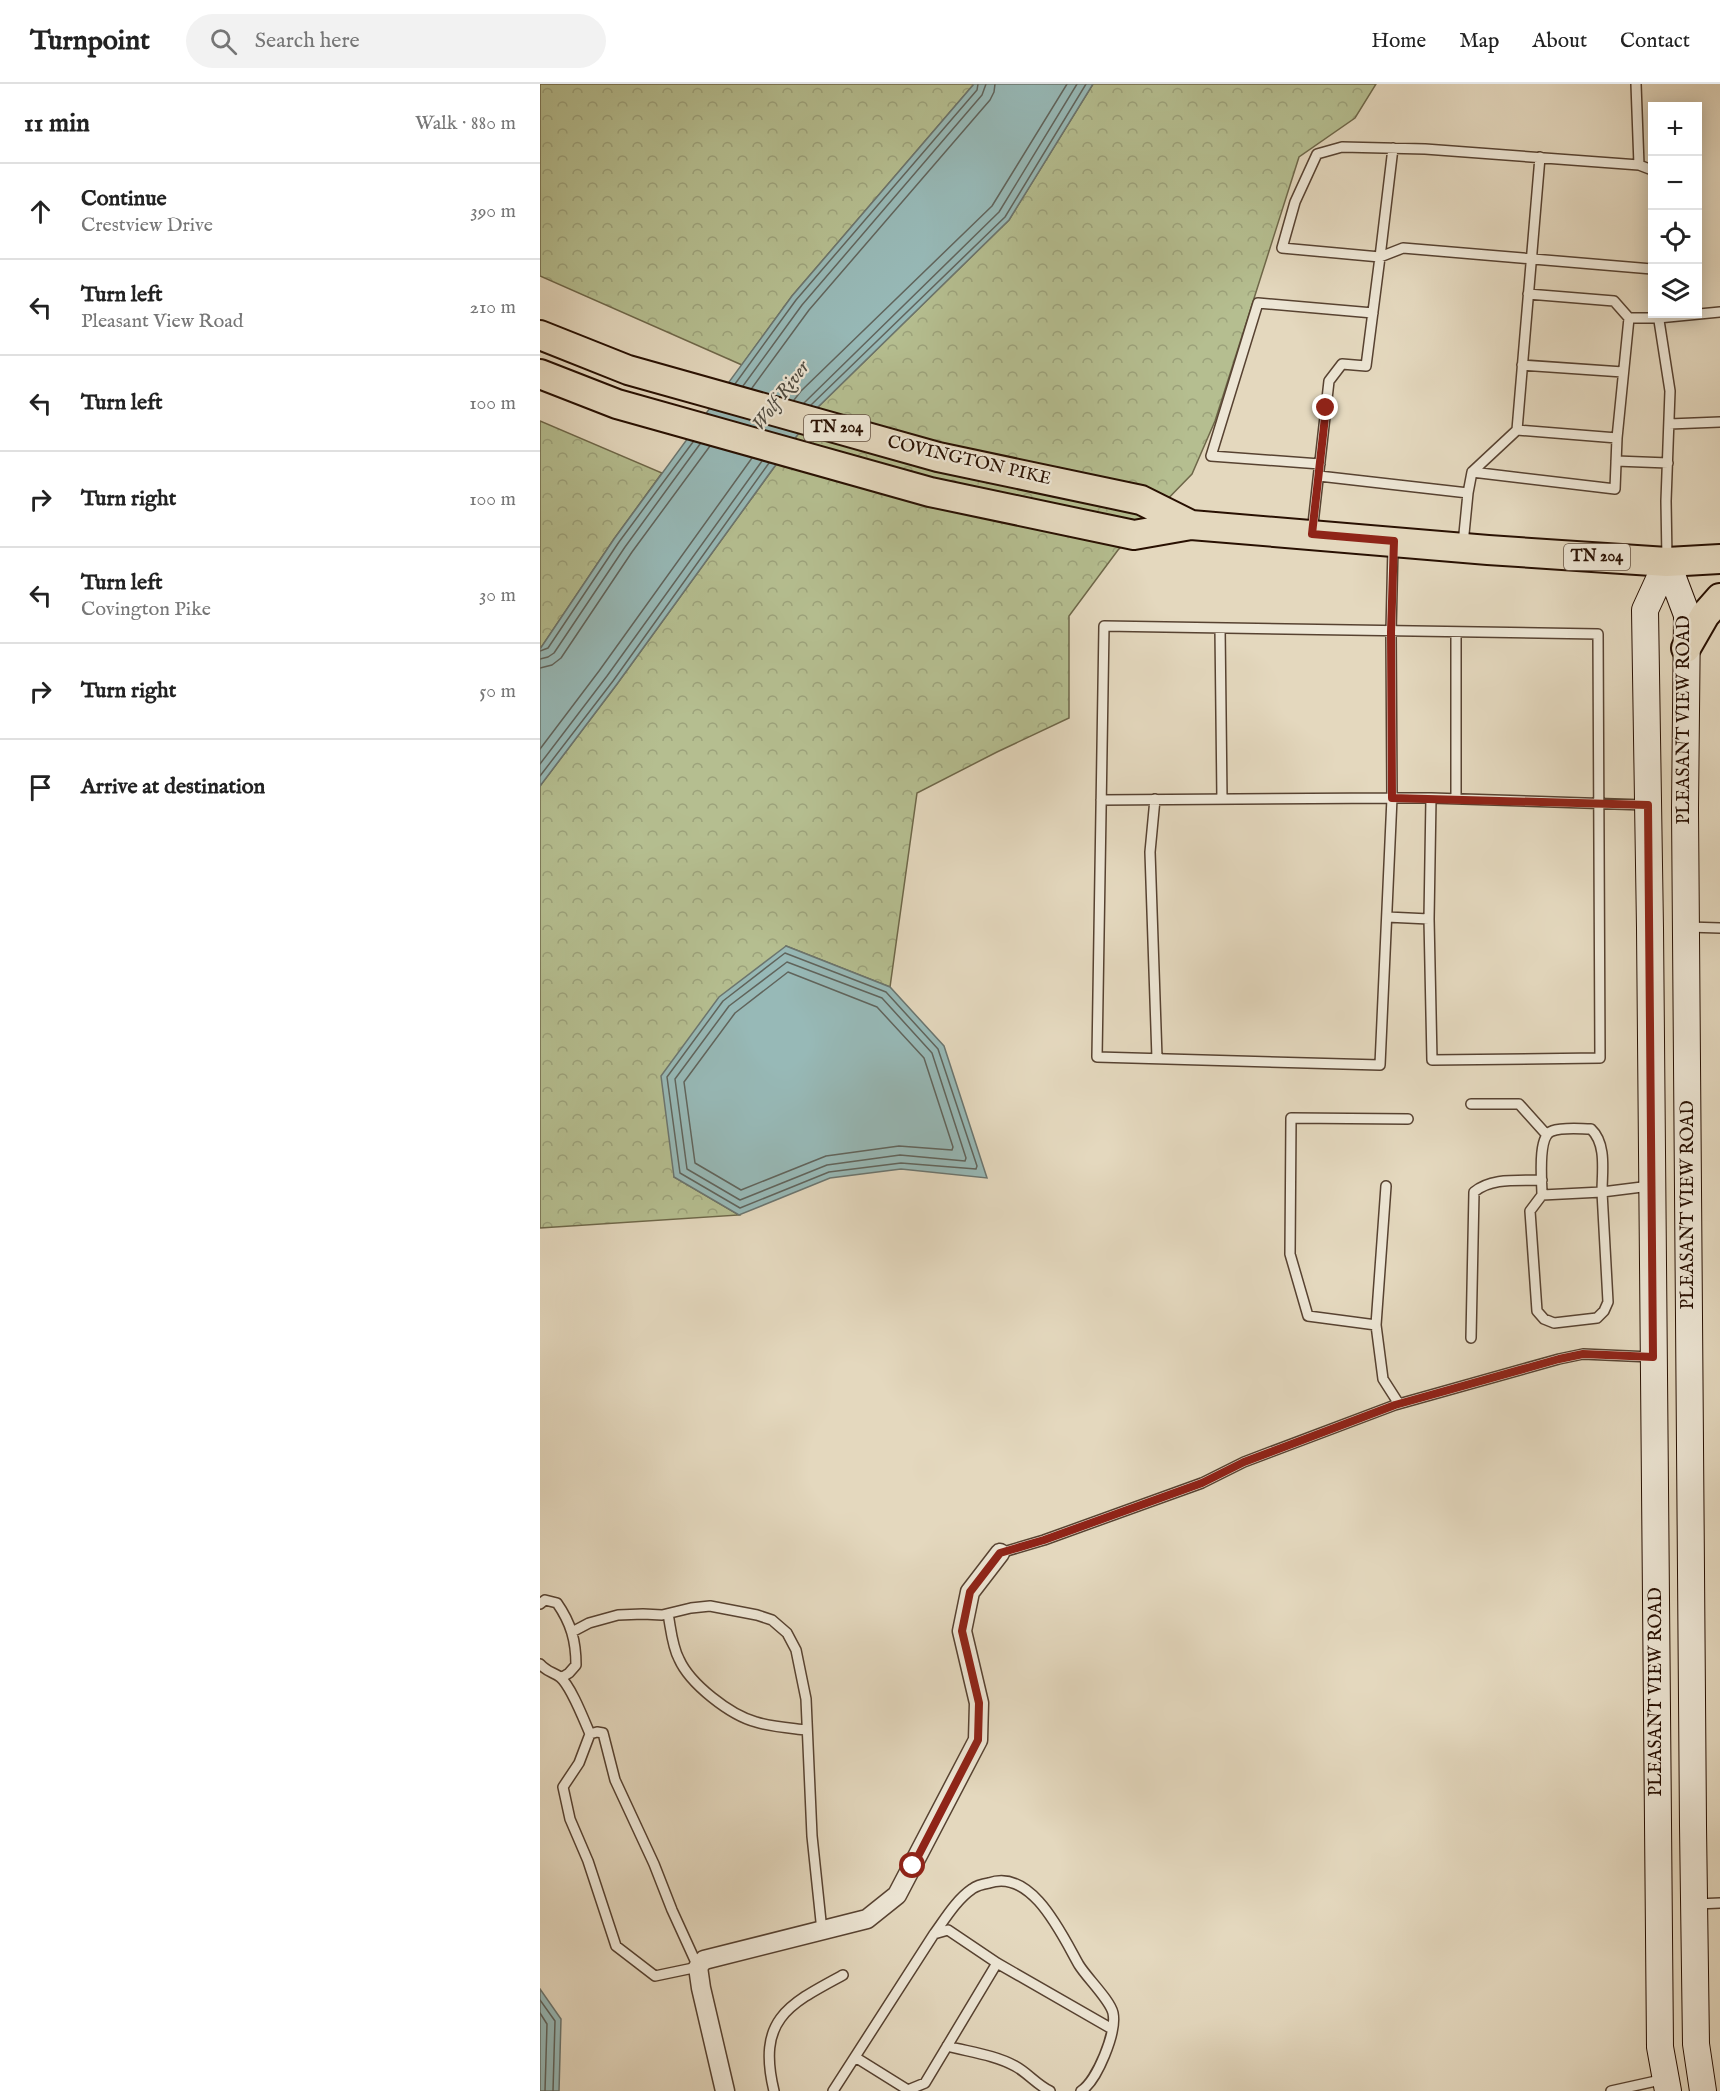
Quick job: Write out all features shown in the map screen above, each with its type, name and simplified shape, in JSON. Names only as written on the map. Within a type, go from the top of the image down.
[{"type":"main road","name":"COVINGTON PIKE","points":[[540,334],[628,370],[938,457],[1141,500],[1191,525]]},
{"type":"main road","name":"COVINGTON PIKE","points":[[540,374],[617,404],[930,492],[1134,535],[1191,525],[1463,546],[1488,550],[1667,562],[1720,559]]},
{"type":"main road","name":"PLEASANT VIEW ROAD","points":[[1667,562],[1687,615],[1685,809],[1694,1904],[1696,2044],[1703,2091]]},
{"type":"main road","name":"PLEASANT VIEW ROAD","points":[[1666,2085],[1660,2047],[1645,610],[1667,562]]},
{"type":"main road","points":[[1686,648],[1705,615],[1720,598]]},
{"type":"main road","points":[[1648,805],[1685,809]]},
{"type":"main road","points":[[1655,1541],[1691,1543]]},
{"type":"street","points":[[725,2091],[698,1967],[704,1960],[867,1920],[897,1895],[978,1740],[979,1703],[962,1631],[970,1592],[1000,1553]]},
{"type":"lane","points":[[1636,84],[1640,165]]},
{"type":"lane","points":[[1648,168],[1640,165],[1540,157],[1342,147],[1317,154],[1295,202],[1282,248],[1380,257],[1403,248],[1648,268]]},
{"type":"lane","points":[[1312,534],[1329,381],[1342,364],[1366,366],[1393,148]]},
{"type":"lane","points":[[1463,546],[1472,471],[1517,430],[1540,157]]},
{"type":"lane","points":[[1472,471],[1615,489],[1617,438],[1629,318],[1614,301],[1528,294]]},
{"type":"lane","points":[[1320,464],[1211,456],[1258,303],[1373,314]]},
{"type":"lane","points":[[1702,313],[1720,312]]},
{"type":"lane","points":[[1629,318],[1648,317]]},
{"type":"lane","points":[[1658,318],[1670,391],[1667,562]]},
{"type":"lane","points":[[1522,365],[1623,372]]},
{"type":"lane","points":[[1669,424],[1720,422]]},
{"type":"lane","points":[[1517,430],[1617,438]]},
{"type":"lane","points":[[1616,460],[1668,463]]},
{"type":"lane","points":[[1319,476],[1468,493]]},
{"type":"lane","points":[[1394,541],[1391,632],[1392,798],[1380,1065],[1097,1057],[1104,626],[1391,632],[1598,634],[1600,1058],[1432,1060],[1429,919],[1431,798]]},
{"type":"lane","points":[[1220,628],[1222,799]]},
{"type":"lane","points":[[1456,632],[1456,798]]},
{"type":"lane","points":[[1101,800],[1456,798],[1648,805]]},
{"type":"lane","points":[[1155,800],[1150,852],[1157,1058]]},
{"type":"lane","points":[[1386,917],[1429,919]]},
{"type":"lane","points":[[1686,927],[1720,928]]},
{"type":"lane","points":[[1471,1104],[1519,1104],[1546,1134]]},
{"type":"lane","points":[[1376,1325],[1308,1316],[1290,1254],[1291,1118],[1408,1119]]},
{"type":"lane","points":[[1591,1129],[1601,1143],[1608,1302],[1604,1311],[1597,1318],[1554,1323],[1544,1319],[1537,1311],[1530,1211],[1542,1195],[1542,1143],[1546,1134],[1553,1130],[1591,1129]]},
{"type":"lane","points":[[1471,1338],[1474,1192],[1492,1182],[1542,1180]]},
{"type":"lane","points":[[1386,1186],[1376,1325],[1383,1379],[1399,1404]]},
{"type":"lane","points":[[1542,1195],[1602,1192],[1652,1186]]},
{"type":"lane","points":[[1000,1553],[1044,1540],[1202,1483],[1244,1462],[1399,1404],[1583,1354],[1653,1357]]},
{"type":"lane","points":[[540,1604],[545,1600],[558,1603],[568,1619],[576,1644],[576,1665],[569,1673],[561,1677]]},
{"type":"lane","points":[[572,1632],[589,1623],[618,1615],[668,1614],[710,1606],[772,1620],[787,1632],[796,1650],[806,1699],[812,1836],[822,1931]]},
{"type":"lane","points":[[668,1614],[678,1659],[698,1685],[739,1716],[757,1722],[806,1730]]},
{"type":"lane","points":[[540,1664],[547,1672],[561,1677],[590,1734],[579,1763],[564,1787],[570,1819],[588,1861],[616,1946],[655,1976],[698,1967],[615,1780],[603,1733],[590,1734]]},
{"type":"lane","points":[[833,2091],[934,1934],[954,1907],[973,1888],[996,1880],[1020,1885],[1040,1902],[1058,1927],[1081,1968],[1109,2003],[1113,2014],[1112,2029],[1105,2055],[1093,2078],[1081,2091]]},
{"type":"lane","points":[[1694,1904],[1720,1903]]},
{"type":"lane","points":[[934,1934],[948,1930],[997,1963],[1112,2029]]},
{"type":"lane","points":[[855,2057],[908,2090],[925,2083],[997,1963]]},
{"type":"lane","points":[[774,2091],[768,2058],[776,2022],[789,2006],[843,1975]]},
{"type":"lane","points":[[947,2046],[992,2057],[1017,2067],[1050,2091]]},
{"type":"lane","points":[[1611,2091],[1666,2085]]},
{"type":"green space","points":[[540,84],[974,84],[792,296],[742,365],[540,276]]},
{"type":"green space","points":[[1093,84],[1376,84],[1355,118],[1299,157],[1215,421],[1192,474],[1118,550],[1069,616],[1069,718],[917,793],[890,987],[786,946],[674,1177],[739,1215],[540,1228],[540,786],[617,684],[817,408],[1009,220]]},
{"type":"green space","points":[[540,421],[662,473],[614,539],[540,649]]},
{"type":"water","name":"Wolf River","points":[[974,84],[1093,84],[1009,220],[817,408],[617,684],[540,786],[540,649],[614,539],[792,296]]},
{"type":"water","points":[[786,946],[890,987],[944,1046],[987,1178],[901,1169],[830,1178],[739,1215],[674,1177],[661,1076],[719,997]]},
{"type":"water","points":[[540,1989],[561,2019],[559,2091],[540,2091]]},
{"type":"route","points":[[913,1866],[978,1740],[979,1703],[962,1631],[970,1592],[1000,1553],[1044,1540],[1202,1483],[1244,1462],[1395,1405],[1583,1354],[1653,1357],[1648,805],[1392,798],[1391,632],[1394,541],[1312,534],[1326,408]]}]
